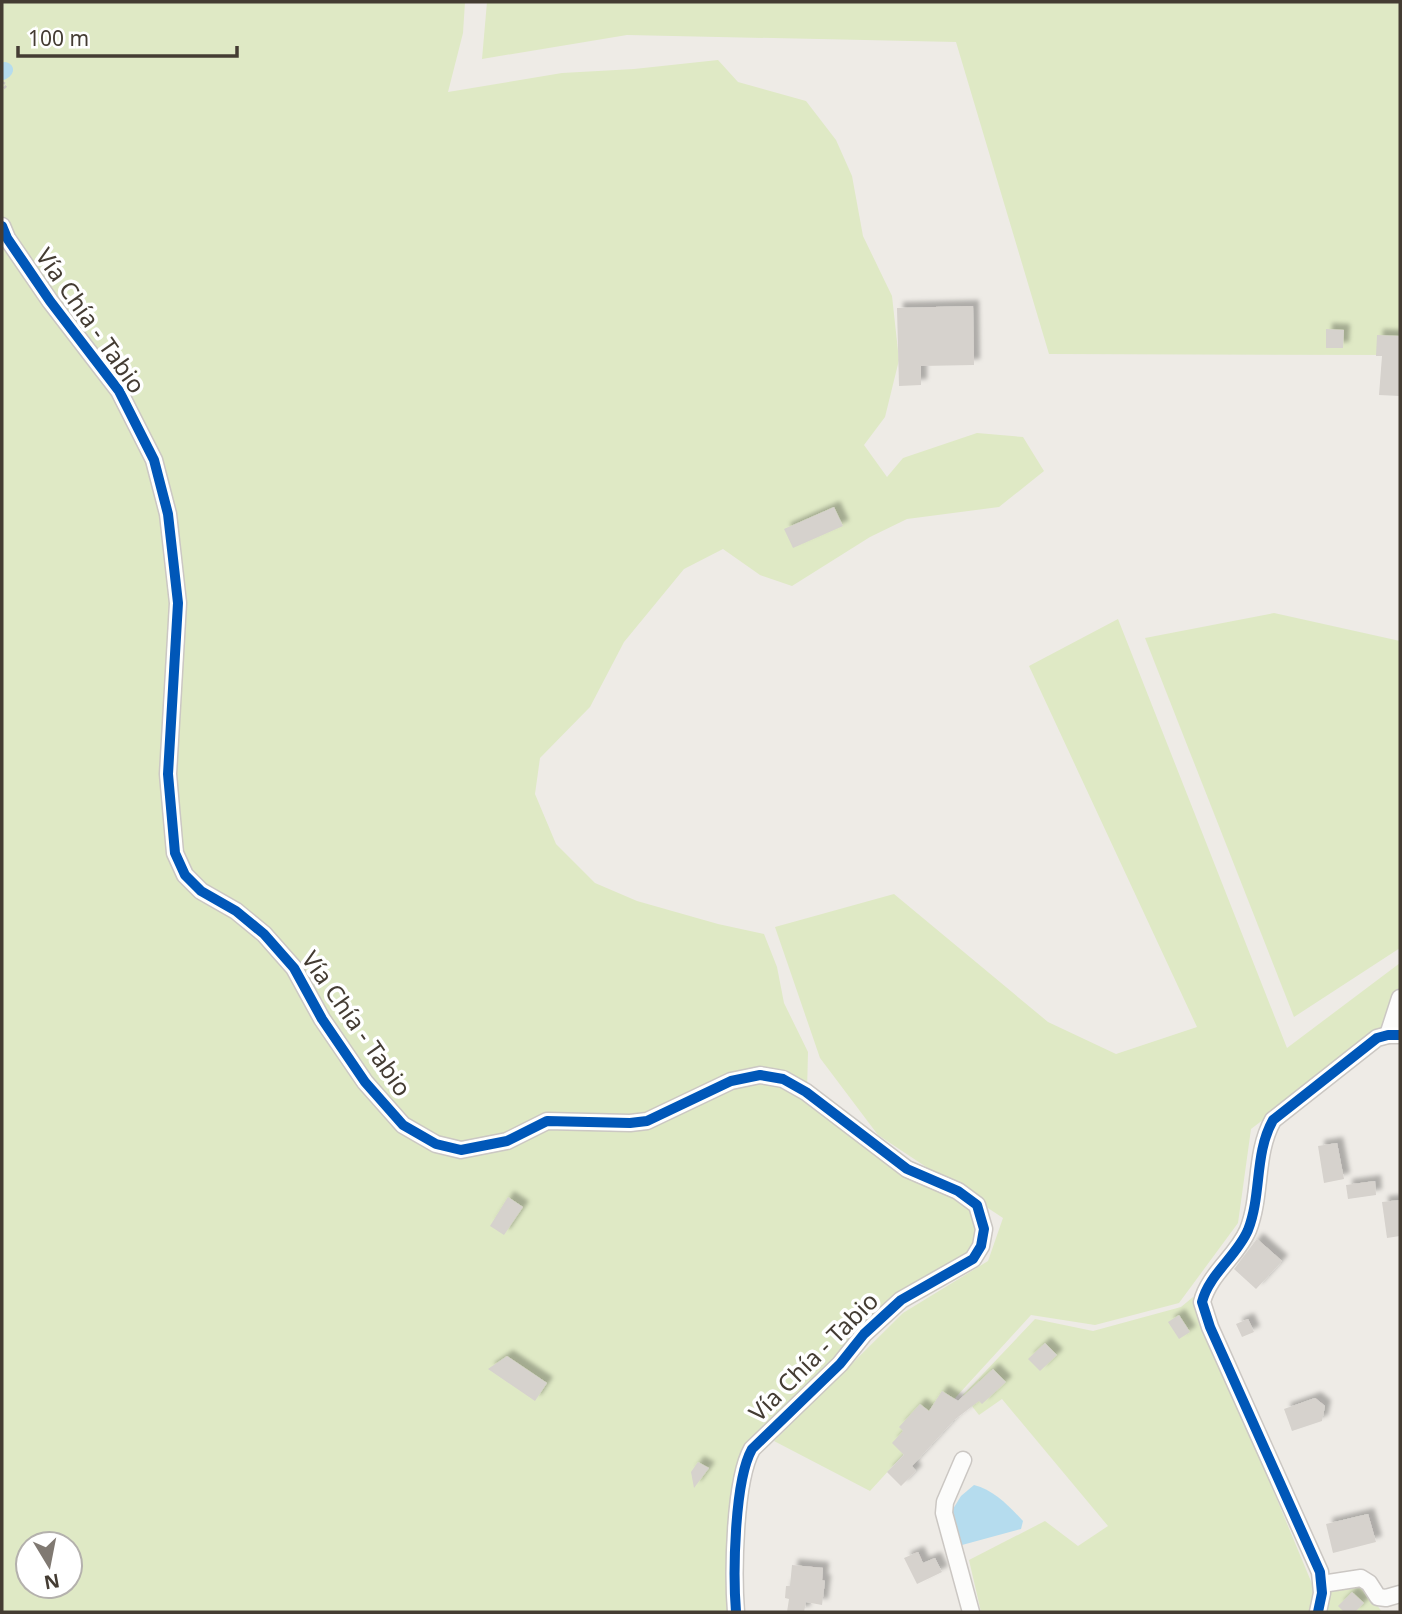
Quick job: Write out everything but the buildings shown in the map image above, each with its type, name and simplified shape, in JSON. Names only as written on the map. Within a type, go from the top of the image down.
[{"type":"street","name":"Vía Chía - Tabio","points":[[2,226],[7,238],[50,301],[118,391],[154,460],[168,514],[178,603],[168,774],[175,853],[185,875],[201,891],[236,911],[264,934],[294,968],[322,1019],[365,1082],[403,1125],[436,1144],[461,1150],[507,1142],[547,1121],[647,1121],[731,1081],[760,1076],[783,1079],[807,1092],[907,1169],[958,1191],[977,1205],[984,1229],[981,1246],[973,1259],[901,1300],[864,1334],[840,1364],[752,1449],[744,1462],[734,1576],[736,1612]]},
{"type":"street","points":[[1318,1612],[1322,1584],[1320,1572],[1210,1327],[1202,1302],[1210,1284],[1247,1234],[1256,1204],[1266,1133],[1273,1120],[1377,1038],[1394,1035],[1400,998]]},
{"type":"street","points":[[963,1460],[945,1502],[944,1513],[971,1612]]},
{"type":"street","points":[[1322,1584],[1361,1578],[1366,1580],[1381,1598],[1400,1594]]},
{"type":"path","points":[[2,82],[7,85],[2,90]]},
{"type":"green space","points":[[2,2],[465,2],[463,33],[448,92],[562,73],[718,60],[738,82],[806,101],[836,140],[852,176],[863,236],[892,296],[899,360],[885,417],[864,445],[887,477],[903,458],[977,433],[1023,437],[1044,471],[999,507],[907,519],[870,537],[792,586],[760,575],[723,549],[684,569],[624,642],[590,707],[540,758],[535,794],[556,844],[595,883],[637,901],[764,934],[777,967],[784,1003],[808,1052],[807,1092],[828,1110],[977,1205],[981,1246],[901,1300],[744,1462],[736,1612],[2,1612]]},
{"type":"green space","points":[[487,2],[1400,2],[1400,355],[1049,354],[956,42],[627,35],[482,59]]},
{"type":"green space","points":[[1274,613],[1400,641],[1400,948],[1294,1017],[1145,638]]},
{"type":"green space","points":[[1118,619],[1287,1048],[1400,963],[1400,1005],[1392,1021],[1251,1129],[1238,1223],[1179,1303],[1095,1325],[1031,1315],[870,1491],[774,1441],[903,1313],[988,1261],[1003,1218],[878,1135],[820,1058],[775,927],[894,894],[1048,1022],[1116,1054],[1197,1027],[1029,666]]},
{"type":"green space","points":[[1193,1297],[1315,1591],[1309,1612],[981,1612],[969,1560],[1045,1521],[1078,1546],[1108,1526],[1002,1399],[979,1415],[963,1395],[1035,1319],[1093,1331],[1181,1307]]},
{"type":"green space","points":[[1361,1583],[1382,1612],[1323,1612],[1329,1589]]},
{"type":"water","points":[[974,1485],[1007,1504],[1023,1521],[1021,1529],[962,1545],[948,1517],[961,1496]]},
{"type":"cycle path","points":[[2,226],[7,238],[50,301],[119,391],[154,460],[168,514],[178,603],[168,774],[175,853],[185,875],[201,891],[236,911],[264,934],[294,968],[322,1019],[365,1082],[403,1125],[436,1144],[461,1150],[507,1141],[547,1121],[647,1121],[731,1081],[760,1075],[783,1079],[806,1092],[907,1169],[958,1191],[977,1205],[984,1229],[981,1246],[973,1259],[901,1300],[864,1334],[840,1364],[752,1449],[741,1483],[738,1505],[735,1553],[736,1612]]},
{"type":"cycle path","points":[[1318,1612],[1322,1593],[1320,1572],[1210,1327],[1202,1302],[1211,1283],[1248,1230],[1263,1146],[1273,1120],[1377,1038],[1400,1035]]}]
